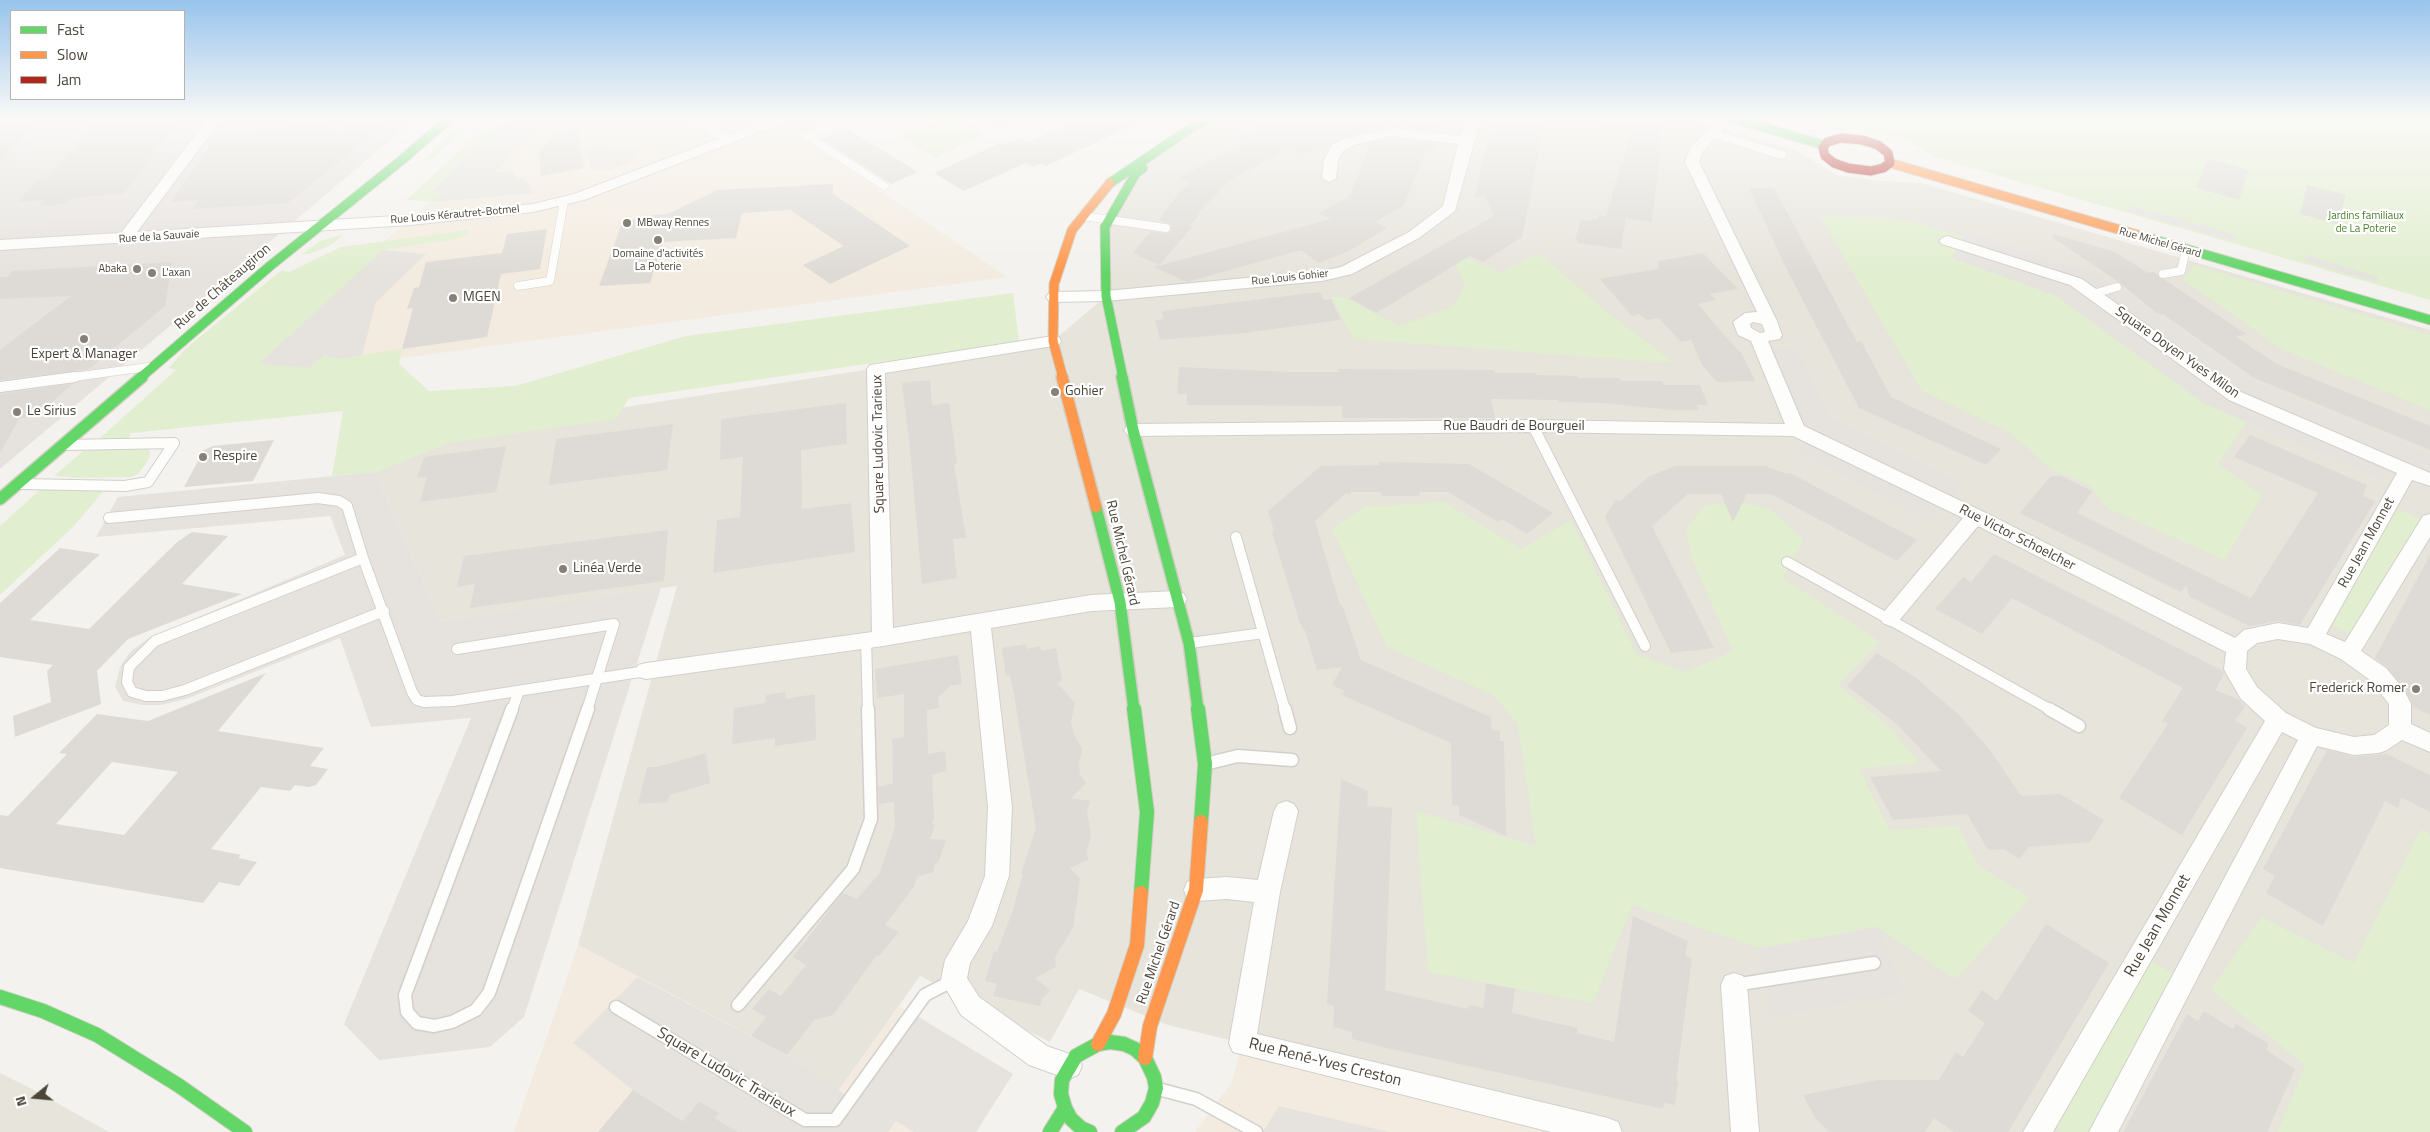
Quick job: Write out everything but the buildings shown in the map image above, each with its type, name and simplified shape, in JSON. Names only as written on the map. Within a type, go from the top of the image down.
[{"type":"street","points":[[124,239],[176,170]]},
{"type":"street","name":"Rue de Châteaugiron","points":[[0,500],[318,226],[389,170]]},
{"type":"street","name":"Rue Louis Kérautret-Botmel","points":[[318,226],[487,214],[579,197],[650,170]]},
{"type":"street","name":"Rue Michel Gérard","points":[[1098,1044],[1114,1014],[1137,945],[1147,812],[1120,602],[1053,341],[1054,284],[1072,230],[1111,181],[1128,170]]},
{"type":"street","name":"Rue Michel Gérard","points":[[1140,170],[1136,173],[1105,227],[1106,296],[1133,430],[1189,643],[1205,764],[1196,890],[1150,1026],[1145,1058]]},
{"type":"street","points":[[1329,178],[1330,170]]},
{"type":"street","name":"Rue Louis Gohier","points":[[1054,297],[1106,296],[1322,276],[1346,271],[1414,235],[1450,208],[1459,170]]},
{"type":"street","points":[[1696,170],[1769,322],[1774,335],[1758,338],[1744,331],[1741,322],[1751,316],[1769,322]]},
{"type":"street","points":[[1861,170],[1875,170]]},
{"type":"street","name":"Rue Michel Gérard","points":[[1913,170],[2430,320]]},
{"type":"street","name":"Rue de la Sauvaie","points":[[0,245],[318,226]]},
{"type":"street","name":"Square Doyen Yves Milon","points":[[1946,241],[2076,282],[2235,396],[2408,470]]},
{"type":"street","points":[[1758,338],[1796,430]]},
{"type":"street","name":"Square Ludovic Trarieux","points":[[874,638],[876,369],[1053,341]]},
{"type":"street","name":"Rue Baudri de Bourgueil","points":[[1133,430],[1534,426],[1796,430]]},
{"type":"street","name":"Rue Victor Schoelcher","points":[[1796,430],[1975,516],[2237,648]]},
{"type":"street","points":[[2408,470],[2430,480]]},
{"type":"street","name":"Rue Jean Monnet","points":[[2314,637],[2408,470]]},
{"type":"street","points":[[1890,618],[1975,516]]},
{"type":"street","points":[[2349,653],[2430,521]]},
{"type":"street","points":[[646,671],[980,622],[1091,603],[1177,599]]},
{"type":"street","points":[[980,622],[1000,806],[997,876],[980,926],[958,960],[954,980],[970,1006],[1039,1056],[1068,1066]]},
{"type":"street","points":[[2278,631],[2314,637],[2349,653],[2378,674],[2395,694],[2400,704],[2400,729],[2379,744],[2339,744],[2311,736],[2278,719],[2248,693],[2235,669],[2237,648],[2251,636],[2278,631]]},
{"type":"street","name":"Rue Jean Monnet","points":[[2037,1132],[2278,719]]},
{"type":"street","points":[[2400,729],[2430,744]]},
{"type":"street","points":[[2103,1132],[2225,904],[2311,736]]},
{"type":"street","name":"Rue René-Yves Creston","points":[[1286,811],[1268,892],[1242,1043],[1608,1132]]},
{"type":"street","points":[[1196,890],[1227,888],[1268,892]]},
{"type":"street","points":[[1734,984],[1746,1132]]},
{"type":"street","points":[[0,997],[43,1011],[97,1036],[178,1085],[245,1132]]},
{"type":"street","points":[[1090,1132],[1071,1120],[1061,1094],[1062,1080],[1068,1066],[1076,1056],[1098,1044],[1110,1042],[1124,1044],[1135,1049],[1151,1067],[1156,1088],[1152,1103],[1144,1117],[1131,1130]]},
{"type":"street","points":[[1050,1132],[1065,1108]]},
{"type":"lane","points":[[859,170],[884,186]]},
{"type":"lane","points":[[518,286],[550,281],[564,200]]},
{"type":"lane","points":[[1083,216],[1166,228]]},
{"type":"lane","points":[[2163,274],[2181,271],[2186,250]]},
{"type":"lane","points":[[2093,294],[2117,287]]},
{"type":"lane","points":[[0,387],[154,366]]},
{"type":"lane","points":[[1534,426],[1645,646]]},
{"type":"lane","points":[[17,484],[125,486],[148,482],[174,444],[63,444]]},
{"type":"lane","points":[[109,518],[329,498],[339,501],[347,506],[363,558],[384,611],[412,692],[417,700],[435,703],[646,671]]},
{"type":"lane","points":[[1236,537],[1290,728]]},
{"type":"lane","points":[[363,558],[155,642],[141,653],[129,667],[127,682],[132,692],[146,696],[162,696],[185,690],[384,611]]},
{"type":"lane","points":[[1788,562],[2079,726]]},
{"type":"lane","points":[[458,649],[614,624],[598,678],[489,993],[476,1010],[452,1022],[434,1026],[417,1023],[407,1012],[405,995],[519,691]]},
{"type":"lane","points":[[1189,643],[1263,633]]},
{"type":"lane","points":[[738,1005],[853,869],[871,818],[874,638]]},
{"type":"lane","points":[[1205,764],[1238,756],[1292,760]]},
{"type":"lane","points":[[1734,984],[1874,963]]},
{"type":"lane","name":"Square Ludovic Trarieux","points":[[616,1007],[805,1120],[835,1120],[925,995],[954,980]]},
{"type":"lane","points":[[1156,1088],[1196,1098],[1256,1132]]},
{"type":"shaded area","points":[[0,170],[355,170],[0,469]]},
{"type":"shaded area","points":[[6,170],[55,170],[52,173],[43,173],[13,208],[67,204],[49,226],[0,229],[0,176]]},
{"type":"shaded area","points":[[453,170],[497,170],[495,172],[514,171],[516,177],[527,180],[533,193],[435,202],[442,193],[430,192]]},
{"type":"shaded area","points":[[464,170],[849,170],[1007,277],[245,379],[375,249],[427,205]]},
{"type":"shaded area","points":[[1140,170],[1828,170],[1836,175],[1870,180],[1921,183],[2430,330],[2430,1132],[1608,1132],[1168,1025],[1079,989],[1050,1042],[920,976],[838,1091],[787,1055],[578,945],[677,586],[441,621],[375,472],[483,429],[1053,341],[1106,296],[1105,227],[1136,173]]},
{"type":"shaded area","points":[[2130,205],[2236,235],[2234,241],[2127,211]]},
{"type":"shaded area","points":[[1967,232],[2098,274],[2254,381],[2430,455],[2430,481],[2391,467],[2382,480],[2205,404],[2055,295],[1952,258]]},
{"type":"shaded area","points":[[383,250],[426,254],[376,302],[362,355],[339,359],[324,355],[309,368],[259,364]]},
{"type":"shaded area","points":[[2306,255],[2378,277],[2377,282],[2304,261]]},
{"type":"shaded area","points":[[1768,349],[1797,349],[1829,417],[1962,483],[1931,522],[1801,453],[1804,428]]},
{"type":"shaded area","points":[[375,472],[441,621],[661,588],[524,1017],[490,1047],[379,1060],[344,1024],[471,718],[371,727],[340,638],[186,699],[161,705],[142,705],[123,701],[115,687],[120,667],[131,651],[149,638],[345,555],[330,516],[96,537],[118,497]]},
{"type":"shaded area","points":[[1877,927],[1904,993],[1769,1017],[1760,949]]},
{"type":"shaded area","points":[[578,945],[787,1055],[838,1091],[899,1006],[1013,1074],[976,1132],[514,1132]]},
{"type":"shaded area","points":[[637,977],[787,1055],[850,1098],[917,1016],[1013,1074],[976,1132],[914,1132],[896,1121],[888,1132],[712,1132],[714,1118],[718,1113],[699,1101],[689,1113],[689,1124],[633,1090],[573,1043]]},
{"type":"shaded area","points":[[1242,1043],[1608,1132],[1195,1132],[1232,1082]]},
{"type":"shaded area","points":[[0,1073],[34,1090],[109,1132],[0,1132]]},
{"type":"shaded area","points":[[1279,1106],[1389,1132],[1263,1132]]},
{"type":"green space","points":[[439,170],[452,170],[430,191],[442,193],[435,202],[406,200]]},
{"type":"green space","name":"Jardins familiaux de La Poterie","points":[[1978,170],[2430,170],[2430,300]]},
{"type":"green space","points":[[1820,216],[1902,219],[1964,237],[1952,258],[2055,295],[2205,404],[2247,422],[2218,464],[2262,495],[2225,560],[2107,508],[2089,485],[2049,468],[2011,433],[1922,391]]},
{"type":"green space","points":[[469,230],[466,235],[456,239],[383,250],[324,355],[339,359],[402,349],[399,364],[429,391],[515,386],[686,336],[1013,293],[1019,342],[629,398],[616,419],[449,443],[375,472],[332,476],[343,411],[131,433],[128,439],[100,440],[176,370],[169,368],[184,350],[282,270],[289,272],[341,247]]},
{"type":"green space","points":[[344,234],[333,244],[310,254],[302,254],[320,241]]},
{"type":"green space","points":[[1539,253],[1608,313],[1672,361],[1658,362],[1354,339],[1331,297],[1344,297],[1399,326],[1454,306],[1465,285],[1453,260],[1459,254],[1499,273]]},
{"type":"green space","points":[[2194,265],[2430,335],[2430,410],[2282,349],[2183,280]]},
{"type":"green space","points":[[145,446],[150,452],[149,459],[138,474],[131,477],[77,478],[54,476],[83,451]]},
{"type":"green space","points":[[107,487],[72,528],[0,595],[0,526],[41,489]]},
{"type":"green space","points":[[1444,502],[1521,549],[1571,520],[1637,655],[1686,672],[1733,651],[1692,559],[1686,529],[1705,505],[1742,503],[1771,510],[1804,540],[1783,578],[1880,642],[1838,685],[1885,723],[1920,763],[1859,769],[1889,830],[1958,826],[1979,866],[2030,898],[1956,979],[1877,927],[1760,948],[1632,905],[1593,1003],[1428,972],[1416,811],[1536,846],[1518,724],[1493,695],[1387,647],[1332,529],[1364,507]]},
{"type":"green space","points":[[2397,509],[2430,523],[2364,641],[2330,624]]},
{"type":"green space","points":[[2421,829],[2430,834],[2430,1132],[2278,1132],[2305,1065],[2211,990],[2261,917],[2354,963]]},
{"type":"green space","points":[[2142,955],[2178,977],[2093,1132],[2063,1132],[2046,1120]]},
{"type":"traffic: fast","points":[[0,499],[270,266],[390,170]]},
{"type":"traffic: fast","points":[[1110,183],[1129,170]]},
{"type":"traffic: fast","points":[[1140,170],[1136,173],[1105,227],[1106,296],[1133,430],[1189,643],[1205,764],[1201,822]]},
{"type":"traffic: fast","points":[[2155,240],[2430,320]]},
{"type":"traffic: fast","points":[[1096,507],[1120,602],[1147,812],[1141,893]]},
{"type":"traffic: fast","points":[[0,997],[43,1011],[97,1035],[178,1085],[245,1132]]},
{"type":"traffic: fast","points":[[1090,1132],[1081,1128],[1071,1119],[1065,1108],[1061,1094],[1062,1080],[1076,1056],[1098,1044],[1110,1042],[1124,1044],[1135,1049],[1145,1058],[1154,1077],[1156,1088],[1152,1103],[1144,1117],[1122,1132]]},
{"type":"traffic: fast","points":[[1050,1132],[1065,1108]]},
{"type":"traffic: slow","points":[[1913,170],[2155,240]]},
{"type":"traffic: slow","points":[[1096,507],[1053,341],[1054,284],[1072,230],[1110,183]]},
{"type":"traffic: slow","points":[[1145,1058],[1150,1026],[1196,890],[1201,822]]},
{"type":"traffic: slow","points":[[1098,1044],[1114,1014],[1137,945],[1141,893]]},
{"type":"traffic: jam","points":[[1862,170],[1876,170]]},
{"type":"place","name":"MBway Rennes","points":[[627,223]]},
{"type":"place","name":"Domaine d'activités La Poterie","points":[[658,240]]},
{"type":"place","name":"Abaka","points":[[137,269]]},
{"type":"place","name":"L'axan","points":[[152,273]]},
{"type":"place","name":"MGEN","points":[[453,298]]},
{"type":"place","name":"Expert & Manager","points":[[84,339]]},
{"type":"place","name":"Gohier","points":[[1055,392]]},
{"type":"place","name":"Le Sirius","points":[[17,412]]},
{"type":"place","name":"Respire","points":[[203,457]]},
{"type":"place","name":"Linéa Verde","points":[[563,569]]},
{"type":"place","name":"Frederick Romer","points":[[2416,689]]}]
